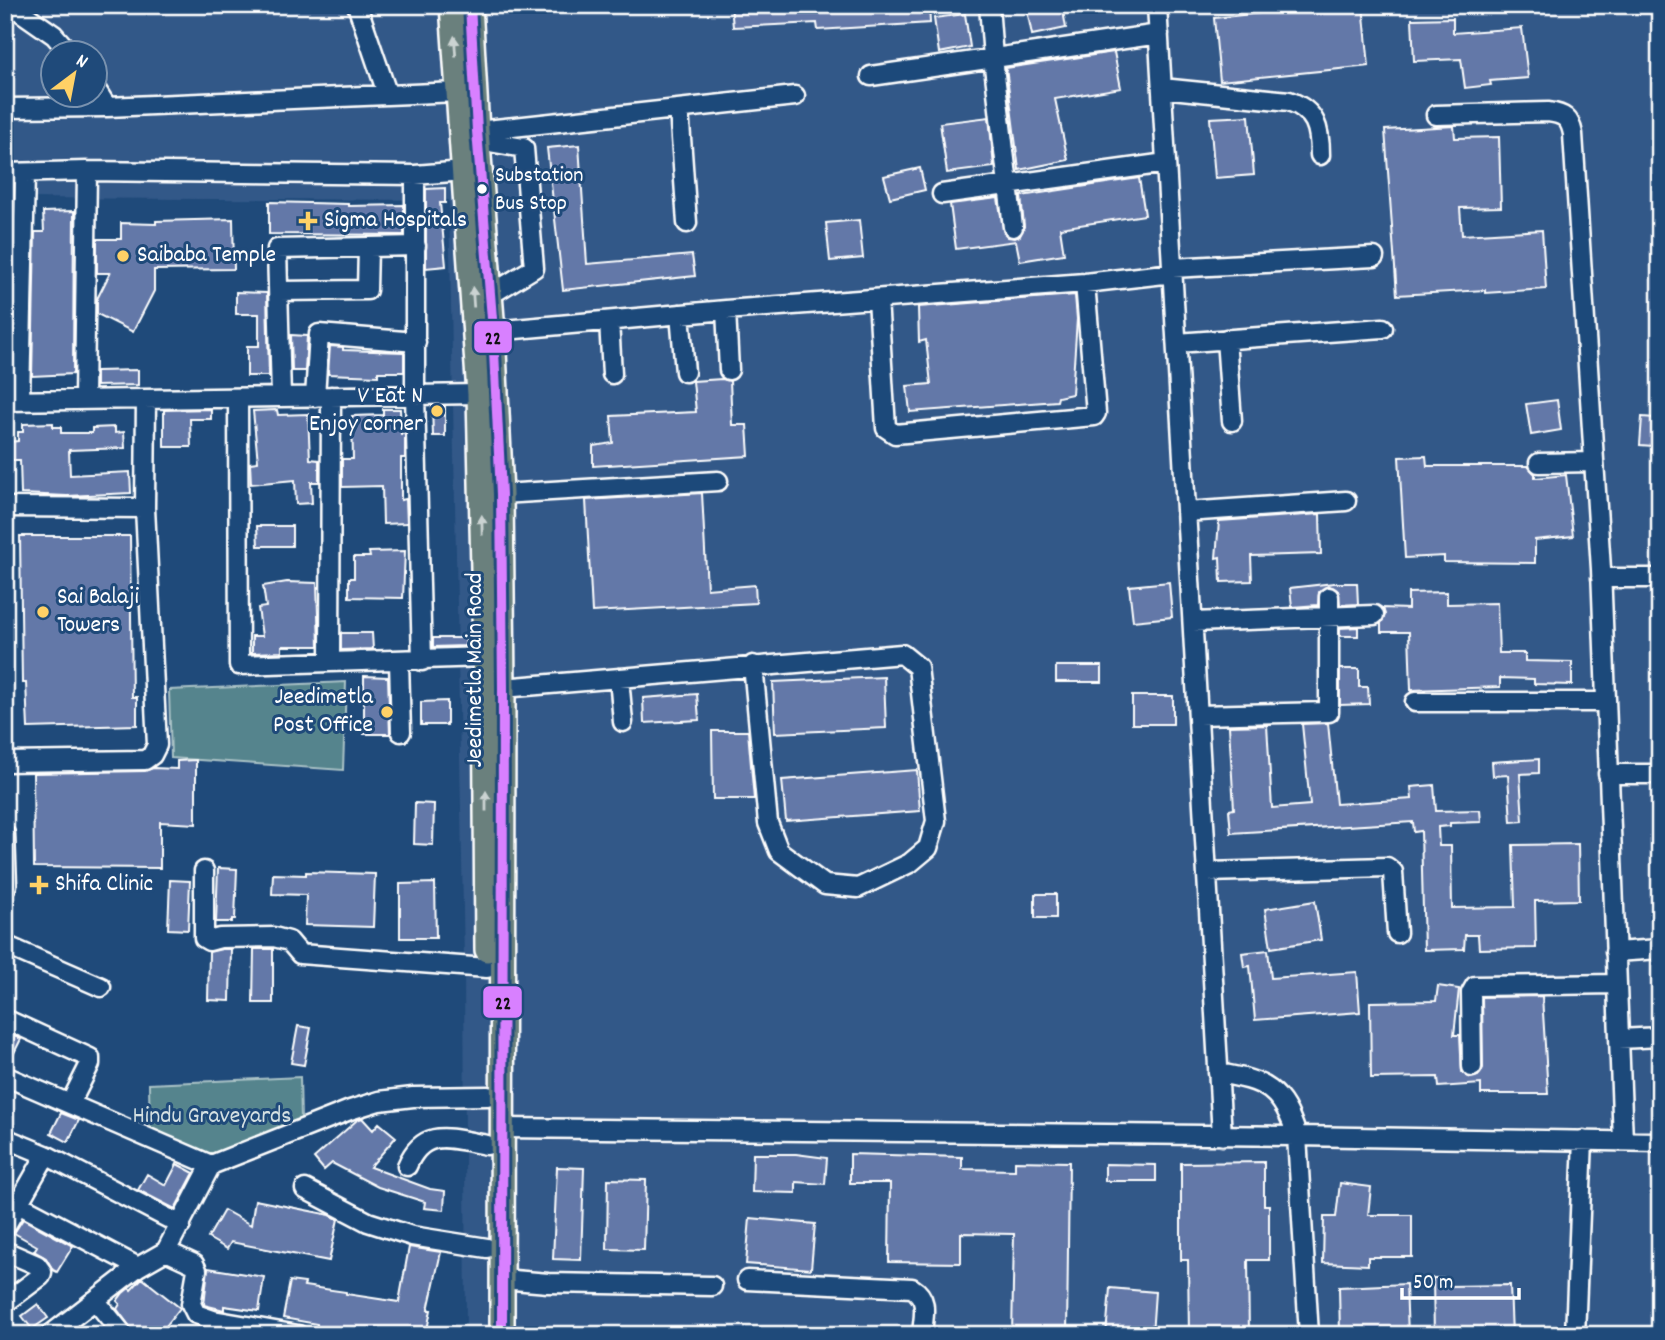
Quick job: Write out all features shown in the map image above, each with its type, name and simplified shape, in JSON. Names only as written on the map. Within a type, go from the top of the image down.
[{"type":"main road","name":"Jeedimetla Main Road","points":[[453,5],[458,92],[490,295],[501,494],[503,688],[495,1136],[487,1248],[487,1335]]},
{"type":"main road","name":"Jeedimetla Main Road","points":[[470,5],[477,136],[472,170],[485,657],[488,1096],[495,1136],[502,1335]]},
{"type":"street","points":[[10,5],[56,38]]},
{"type":"street","points":[[357,5],[387,93]]},
{"type":"street","points":[[989,5],[1013,228]]},
{"type":"street","points":[[1158,5],[1222,1136]]},
{"type":"street","points":[[872,76],[1159,34]]},
{"type":"street","points":[[1162,89],[1289,101],[1300,105],[1320,131],[1320,155]]},
{"type":"street","points":[[108,107],[458,92]]},
{"type":"street","points":[[477,136],[795,96]]},
{"type":"street","points":[[5,108],[38,108]]},
{"type":"street","points":[[679,109],[687,223]]},
{"type":"street","points":[[1436,115],[1548,112],[1561,114],[1571,121],[1601,578],[1623,1141]]},
{"type":"street","points":[[477,136],[524,148],[534,268],[490,295]]},
{"type":"street","points":[[942,194],[1166,163]]},
{"type":"street","points":[[5,173],[87,171],[415,175],[472,170]]},
{"type":"street","points":[[84,400],[87,171]]},
{"type":"street","points":[[25,173],[13,344],[13,400],[479,394]]},
{"type":"street","points":[[415,175],[415,395],[422,661]]},
{"type":"street","points":[[281,397],[277,249],[416,246]]},
{"type":"street","points":[[279,291],[367,290],[368,247]]},
{"type":"street","points":[[493,331],[726,310],[1085,283],[1172,271],[1374,257]]},
{"type":"street","points":[[878,299],[886,428],[895,434],[1094,416],[1096,413],[1085,283]]},
{"type":"street","points":[[726,310],[729,370]]},
{"type":"street","points":[[680,314],[685,372]]},
{"type":"street","points":[[609,321],[612,374]]},
{"type":"street","points":[[1177,343],[1383,328]]},
{"type":"street","points":[[330,661],[319,334],[416,342]]},
{"type":"street","points":[[1226,339],[1232,421]]},
{"type":"street","points":[[239,398],[239,665],[330,661],[399,662],[485,657]]},
{"type":"street","points":[[5,762],[145,760],[152,755],[157,745],[145,508],[146,399]]},
{"type":"street","points":[[1539,463],[1594,462]]},
{"type":"street","points":[[501,494],[718,481]]},
{"type":"street","points":[[1186,512],[1346,501]]},
{"type":"street","points":[[5,507],[145,508]]},
{"type":"street","points":[[1601,578],[1660,578]]},
{"type":"street","points":[[1198,715],[1329,712],[1329,597]]},
{"type":"street","points":[[1192,622],[1374,615]]},
{"type":"street","points":[[503,688],[753,665],[899,653],[918,667],[936,821],[928,848],[910,863],[858,888],[825,885],[779,851],[768,824],[753,665]]},
{"type":"street","points":[[399,662],[401,732]]},
{"type":"street","points":[[618,678],[623,722]]},
{"type":"street","points":[[1415,702],[1606,702]]},
{"type":"street","points":[[1608,774],[1660,774]]},
{"type":"street","points":[[5,834],[7,885]]},
{"type":"street","points":[[1207,872],[1388,867],[1393,872],[1397,933]]},
{"type":"street","points":[[204,871],[204,938],[209,941],[220,938],[274,937],[289,942],[300,954],[487,968]]},
{"type":"street","points":[[5,945],[101,987]]},
{"type":"street","points":[[1615,952],[1660,949]]},
{"type":"street","points":[[1472,1067],[1471,993],[1475,986],[1616,984]]},
{"type":"street","points":[[5,1019],[90,1058],[90,1064],[70,1104]]},
{"type":"street","points":[[1619,1039],[1660,1037]]},
{"type":"street","points":[[1218,1073],[1248,1078],[1264,1086],[1280,1097],[1290,1111],[1297,1136],[1309,1335]]},
{"type":"street","points":[[5,1076],[211,1166]]},
{"type":"street","points":[[50,1335],[138,1267],[166,1251],[211,1166],[379,1101],[413,1097],[488,1096]]},
{"type":"street","points":[[407,1166],[420,1143],[430,1139],[495,1136],[1297,1136],[1660,1142]]},
{"type":"street","points":[[5,1138],[46,1154],[181,1226]]},
{"type":"street","points":[[1575,1335],[1583,1140]]},
{"type":"street","points":[[5,1227],[12,1200],[46,1154]]},
{"type":"street","points":[[305,1189],[369,1222],[401,1232],[487,1248]]},
{"type":"street","points":[[12,1200],[138,1267]]},
{"type":"street","points":[[5,1251],[37,1265],[42,1272],[41,1276],[5,1303]]},
{"type":"street","points":[[166,1251],[194,1264],[197,1270],[191,1304],[196,1314],[213,1320],[298,1335]]},
{"type":"street","points":[[502,1279],[548,1283],[712,1286]]},
{"type":"street","points":[[747,1280],[912,1288],[921,1293],[924,1299],[922,1335]]},
{"type":"street","points":[[94,1300],[121,1332]]},
{"type":"shaded area","points":[[5,5],[1660,5],[1660,1335],[466,1335],[464,960],[449,200],[5,198]]},
{"type":"green space","points":[[346,682],[343,770],[171,758],[169,690]]},
{"type":"green space","name":"Hindu Graveyards","points":[[300,1077],[301,1120],[213,1155],[150,1132],[149,1084]]},
{"type":"building","points":[[731,5],[929,5],[930,23],[818,30],[817,23],[733,27]]},
{"type":"building","points":[[1026,5],[1062,5],[1066,28],[1032,35]]},
{"type":"building","points":[[1338,5],[1363,5],[1369,66],[1220,81],[1214,18]]},
{"type":"building","points":[[965,14],[970,47],[939,53],[934,18]]},
{"type":"building","points":[[1453,18],[1453,33],[1522,28],[1528,78],[1490,81],[1491,85],[1465,88],[1461,59],[1414,61],[1412,19]]},
{"type":"building","points":[[1114,52],[1121,88],[1055,99],[1068,160],[1019,170],[1006,68]]},
{"type":"building","points":[[1249,116],[1254,175],[1215,178],[1210,118]]},
{"type":"building","points":[[989,117],[994,167],[947,173],[940,123]]},
{"type":"building","points":[[1454,126],[1455,138],[1499,137],[1501,207],[1460,208],[1462,235],[1542,230],[1546,289],[1397,295],[1385,130]]},
{"type":"building","points":[[579,145],[587,264],[692,255],[695,276],[563,290],[547,148]]},
{"type":"building","points":[[920,168],[925,190],[890,198],[884,176]]},
{"type":"building","points":[[1139,178],[1145,215],[1060,228],[1064,254],[1020,261],[1016,241],[956,249],[950,204],[998,198],[1004,233],[1015,238],[1020,236],[1024,226],[1021,196]]},
{"type":"building","points":[[445,188],[445,203],[440,203],[446,266],[426,268],[426,189]]},
{"type":"building","points":[[269,202],[348,206],[404,205],[404,235],[269,234]]},
{"type":"building","points":[[74,211],[73,374],[32,376],[35,232],[44,232],[43,212]]},
{"type":"building","points":[[233,219],[234,269],[154,270],[154,291],[133,332],[97,314],[97,299],[110,273],[97,273],[97,239],[121,239],[121,223],[156,224],[156,221]]},
{"type":"building","points":[[859,220],[863,258],[830,261],[826,223]]},
{"type":"building","points":[[5,232],[12,232],[10,333],[5,333]]},
{"type":"building","points":[[236,292],[267,293],[269,376],[247,376],[247,346],[259,346],[259,314],[236,314]]},
{"type":"building","points":[[1075,295],[1077,319],[1072,394],[1058,397],[1057,401],[910,412],[907,386],[931,384],[926,340],[919,342],[918,307]]},
{"type":"building","points":[[291,335],[307,336],[305,371],[292,371]]},
{"type":"building","points":[[330,346],[343,347],[343,350],[404,352],[404,372],[378,372],[378,376],[328,374]]},
{"type":"building","points":[[138,370],[138,385],[96,386],[96,371]]},
{"type":"building","points":[[693,381],[730,381],[732,425],[747,425],[749,456],[593,466],[593,446],[613,443],[611,416],[696,412]]},
{"type":"building","points":[[1557,400],[1561,430],[1531,435],[1526,404]]},
{"type":"building","points":[[432,406],[445,406],[445,436],[433,436]]},
{"type":"building","points":[[211,409],[211,419],[190,419],[191,447],[164,447],[164,410]]},
{"type":"building","points":[[383,409],[400,409],[401,434],[405,434],[405,458],[401,458],[401,500],[406,499],[407,523],[383,524],[382,486],[342,487],[342,459],[353,459],[352,416],[383,415]]},
{"type":"building","points":[[277,410],[278,415],[308,414],[310,459],[319,460],[319,482],[311,482],[312,503],[296,504],[295,480],[251,484],[250,463],[258,462],[253,411]]},
{"type":"building","points":[[1642,417],[1655,418],[1653,446],[1640,445]]},
{"type":"building","points":[[53,423],[53,427],[61,427],[61,433],[92,433],[92,428],[115,427],[115,433],[124,432],[125,448],[69,450],[70,475],[130,472],[131,493],[67,496],[21,494],[20,460],[8,460],[8,442],[18,441],[18,432],[23,432],[23,424]]},
{"type":"building","points":[[1426,456],[1427,466],[1528,466],[1535,478],[1566,475],[1573,536],[1535,540],[1535,563],[1444,562],[1444,556],[1405,558],[1399,457]]},
{"type":"building","points":[[702,493],[707,589],[755,585],[756,603],[592,612],[586,500]]},
{"type":"building","points":[[1320,514],[1321,554],[1251,556],[1252,581],[1221,582],[1220,557],[1216,558],[1219,521]]},
{"type":"building","points":[[257,526],[292,526],[292,546],[258,546]]},
{"type":"building","name":"Sai Balaji Towers","points":[[20,536],[130,536],[132,697],[137,697],[137,725],[28,728],[26,683],[22,683]]},
{"type":"building","points":[[405,551],[403,598],[349,597],[349,578],[354,578],[354,557],[370,557],[369,552]]},
{"type":"building","points":[[287,582],[317,583],[319,646],[282,646],[282,652],[252,653],[252,636],[262,636],[258,608],[266,607],[263,586]]},
{"type":"building","points":[[1169,582],[1172,617],[1133,621],[1129,586]]},
{"type":"building","points":[[1357,583],[1358,604],[1340,605],[1338,591],[1328,586],[1319,592],[1318,605],[1292,607],[1290,588]]},
{"type":"building","points":[[1447,592],[1447,604],[1497,603],[1499,653],[1525,653],[1525,661],[1572,662],[1572,685],[1534,684],[1534,679],[1500,678],[1500,687],[1411,690],[1409,632],[1381,632],[1385,615],[1383,608],[1408,609],[1408,593]]},
{"type":"building","points":[[1358,627],[1358,636],[1340,636],[1340,628]]},
{"type":"building","points":[[341,633],[372,633],[373,649],[341,650]]},
{"type":"building","points":[[433,638],[466,638],[465,646],[433,647]]},
{"type":"building","points":[[1056,666],[1102,666],[1102,682],[1056,682]]},
{"type":"building","points":[[1340,669],[1359,669],[1359,687],[1368,687],[1369,704],[1340,705]]},
{"type":"building","points":[[364,676],[388,677],[390,734],[364,734]]},
{"type":"building","points":[[884,677],[886,728],[775,733],[773,682]]},
{"type":"building","points":[[697,694],[699,720],[644,723],[643,698]]},
{"type":"building","points":[[1132,696],[1173,696],[1173,724],[1132,724]]},
{"type":"building","points":[[447,701],[447,725],[421,725],[421,702]]},
{"type":"building","points":[[1328,723],[1336,804],[1412,799],[1411,787],[1434,785],[1436,811],[1480,810],[1481,822],[1450,823],[1450,826],[1438,827],[1439,846],[1451,846],[1452,908],[1515,907],[1513,845],[1578,844],[1579,900],[1535,901],[1536,948],[1479,949],[1478,935],[1465,935],[1464,949],[1424,950],[1421,831],[1414,832],[1413,822],[1231,833],[1229,810],[1234,809],[1229,726],[1267,725],[1272,808],[1310,805],[1302,724]]},
{"type":"building","points":[[712,731],[748,731],[754,799],[713,799]]},
{"type":"building","points":[[1539,759],[1539,773],[1520,774],[1523,821],[1511,822],[1508,775],[1493,776],[1492,762]]},
{"type":"building","points":[[196,760],[196,824],[160,822],[160,868],[34,867],[33,773],[177,769],[177,761]]},
{"type":"building","points":[[917,770],[920,811],[786,821],[782,780]]},
{"type":"building","points":[[415,803],[434,804],[433,845],[414,844]]},
{"type":"building","points":[[218,868],[237,869],[235,919],[232,919],[232,922],[216,922]]},
{"type":"building","points":[[306,872],[375,874],[373,927],[305,925],[306,895],[272,894],[273,874],[306,875]]},
{"type":"building","points":[[170,880],[190,881],[188,930],[168,929]]},
{"type":"building","points":[[435,883],[436,938],[400,938],[400,884]]},
{"type":"building","points":[[1035,894],[1056,894],[1056,918],[1035,918]]},
{"type":"building","points":[[1315,901],[1321,940],[1271,948],[1265,909]]},
{"type":"building","points":[[231,949],[230,1001],[208,1000],[209,952]]},
{"type":"building","points":[[254,949],[273,949],[273,1003],[253,1003]]},
{"type":"building","points":[[1268,950],[1271,978],[1357,972],[1360,1012],[1255,1020],[1250,966],[1244,967],[1242,953]]},
{"type":"building","points":[[1438,986],[1459,989],[1454,1035],[1460,1035],[1462,1072],[1471,1078],[1478,1076],[1483,1068],[1482,997],[1542,996],[1548,1094],[1481,1094],[1481,1084],[1439,1087],[1438,1077],[1371,1078],[1370,1002],[1436,1001]]},
{"type":"building","points":[[298,1026],[311,1028],[304,1065],[291,1063]]},
{"type":"building","points":[[5,1032],[21,1039],[8,1065],[5,1065]]},
{"type":"building","points":[[61,1113],[79,1120],[68,1142],[51,1133]]},
{"type":"building","points":[[362,1118],[373,1130],[379,1123],[396,1137],[370,1167],[430,1189],[445,1191],[444,1210],[424,1208],[425,1202],[378,1187],[332,1163],[324,1170],[314,1158]]},
{"type":"building","points":[[753,1154],[796,1154],[827,1158],[825,1184],[796,1182],[796,1193],[752,1192]]},
{"type":"building","points":[[850,1154],[962,1157],[962,1169],[1015,1170],[1015,1161],[1069,1162],[1067,1335],[1012,1335],[1014,1234],[961,1233],[961,1263],[889,1262],[890,1183],[850,1183]]},
{"type":"building","points":[[1264,1162],[1264,1205],[1269,1205],[1269,1260],[1248,1260],[1249,1335],[1189,1335],[1188,1260],[1181,1260],[1181,1163]]},
{"type":"building","points":[[177,1164],[194,1173],[175,1209],[138,1190],[147,1174],[166,1185]]},
{"type":"building","points":[[1105,1164],[1156,1165],[1156,1181],[1105,1181]]},
{"type":"building","points":[[557,1167],[584,1168],[581,1260],[553,1259]]},
{"type":"building","points":[[608,1179],[646,1180],[644,1250],[607,1249]]},
{"type":"building","points":[[1340,1183],[1371,1187],[1368,1215],[1412,1215],[1412,1257],[1368,1257],[1368,1265],[1323,1263],[1324,1217],[1336,1217]]},
{"type":"building","points":[[255,1200],[330,1215],[338,1219],[329,1261],[231,1242],[227,1249],[208,1238],[224,1210],[251,1225]]},
{"type":"building","points":[[750,1218],[815,1224],[811,1269],[746,1264]]},
{"type":"building","points":[[23,1219],[73,1246],[57,1272],[46,1258],[34,1251],[37,1246],[14,1233]]},
{"type":"building","points":[[409,1247],[441,1252],[428,1310],[431,1310],[426,1335],[357,1335],[317,1328],[317,1324],[283,1318],[290,1281],[305,1283],[304,1286],[399,1302]]},
{"type":"building","points":[[208,1268],[264,1277],[259,1311],[224,1306],[224,1310],[204,1305]]},
{"type":"building","points":[[142,1278],[180,1308],[159,1335],[136,1335],[117,1309],[120,1304],[117,1301],[123,1293],[129,1288],[131,1290]]},
{"type":"building","points":[[1433,1278],[1447,1278],[1448,1286],[1510,1285],[1512,1335],[1434,1335]]},
{"type":"building","points":[[1406,1284],[1408,1335],[1340,1335],[1339,1287]]},
{"type":"building","points":[[1110,1288],[1155,1292],[1152,1335],[1106,1335]]},
{"type":"building","points":[[38,1304],[48,1318],[32,1329],[22,1316]]},
{"type":"transit line","name":"22","points":[[470,5],[493,331],[501,494],[502,1335]]},
{"type":"place","name":"Substation Bus Stop","points":[[482,189]]},
{"type":"place","name":"Sigma Hospitals","points":[[308,221]]},
{"type":"place","name":"Saibaba Temple","points":[[123,256]]},
{"type":"place","name":"V Eat N Enjoy corner","points":[[437,411]]},
{"type":"place","name":"Sai Balaji Towers","points":[[43,612]]},
{"type":"place","name":"Jeedimetla Post Office","points":[[387,712]]},
{"type":"place","name":"Shifa Clinic","points":[[39,885]]}]
